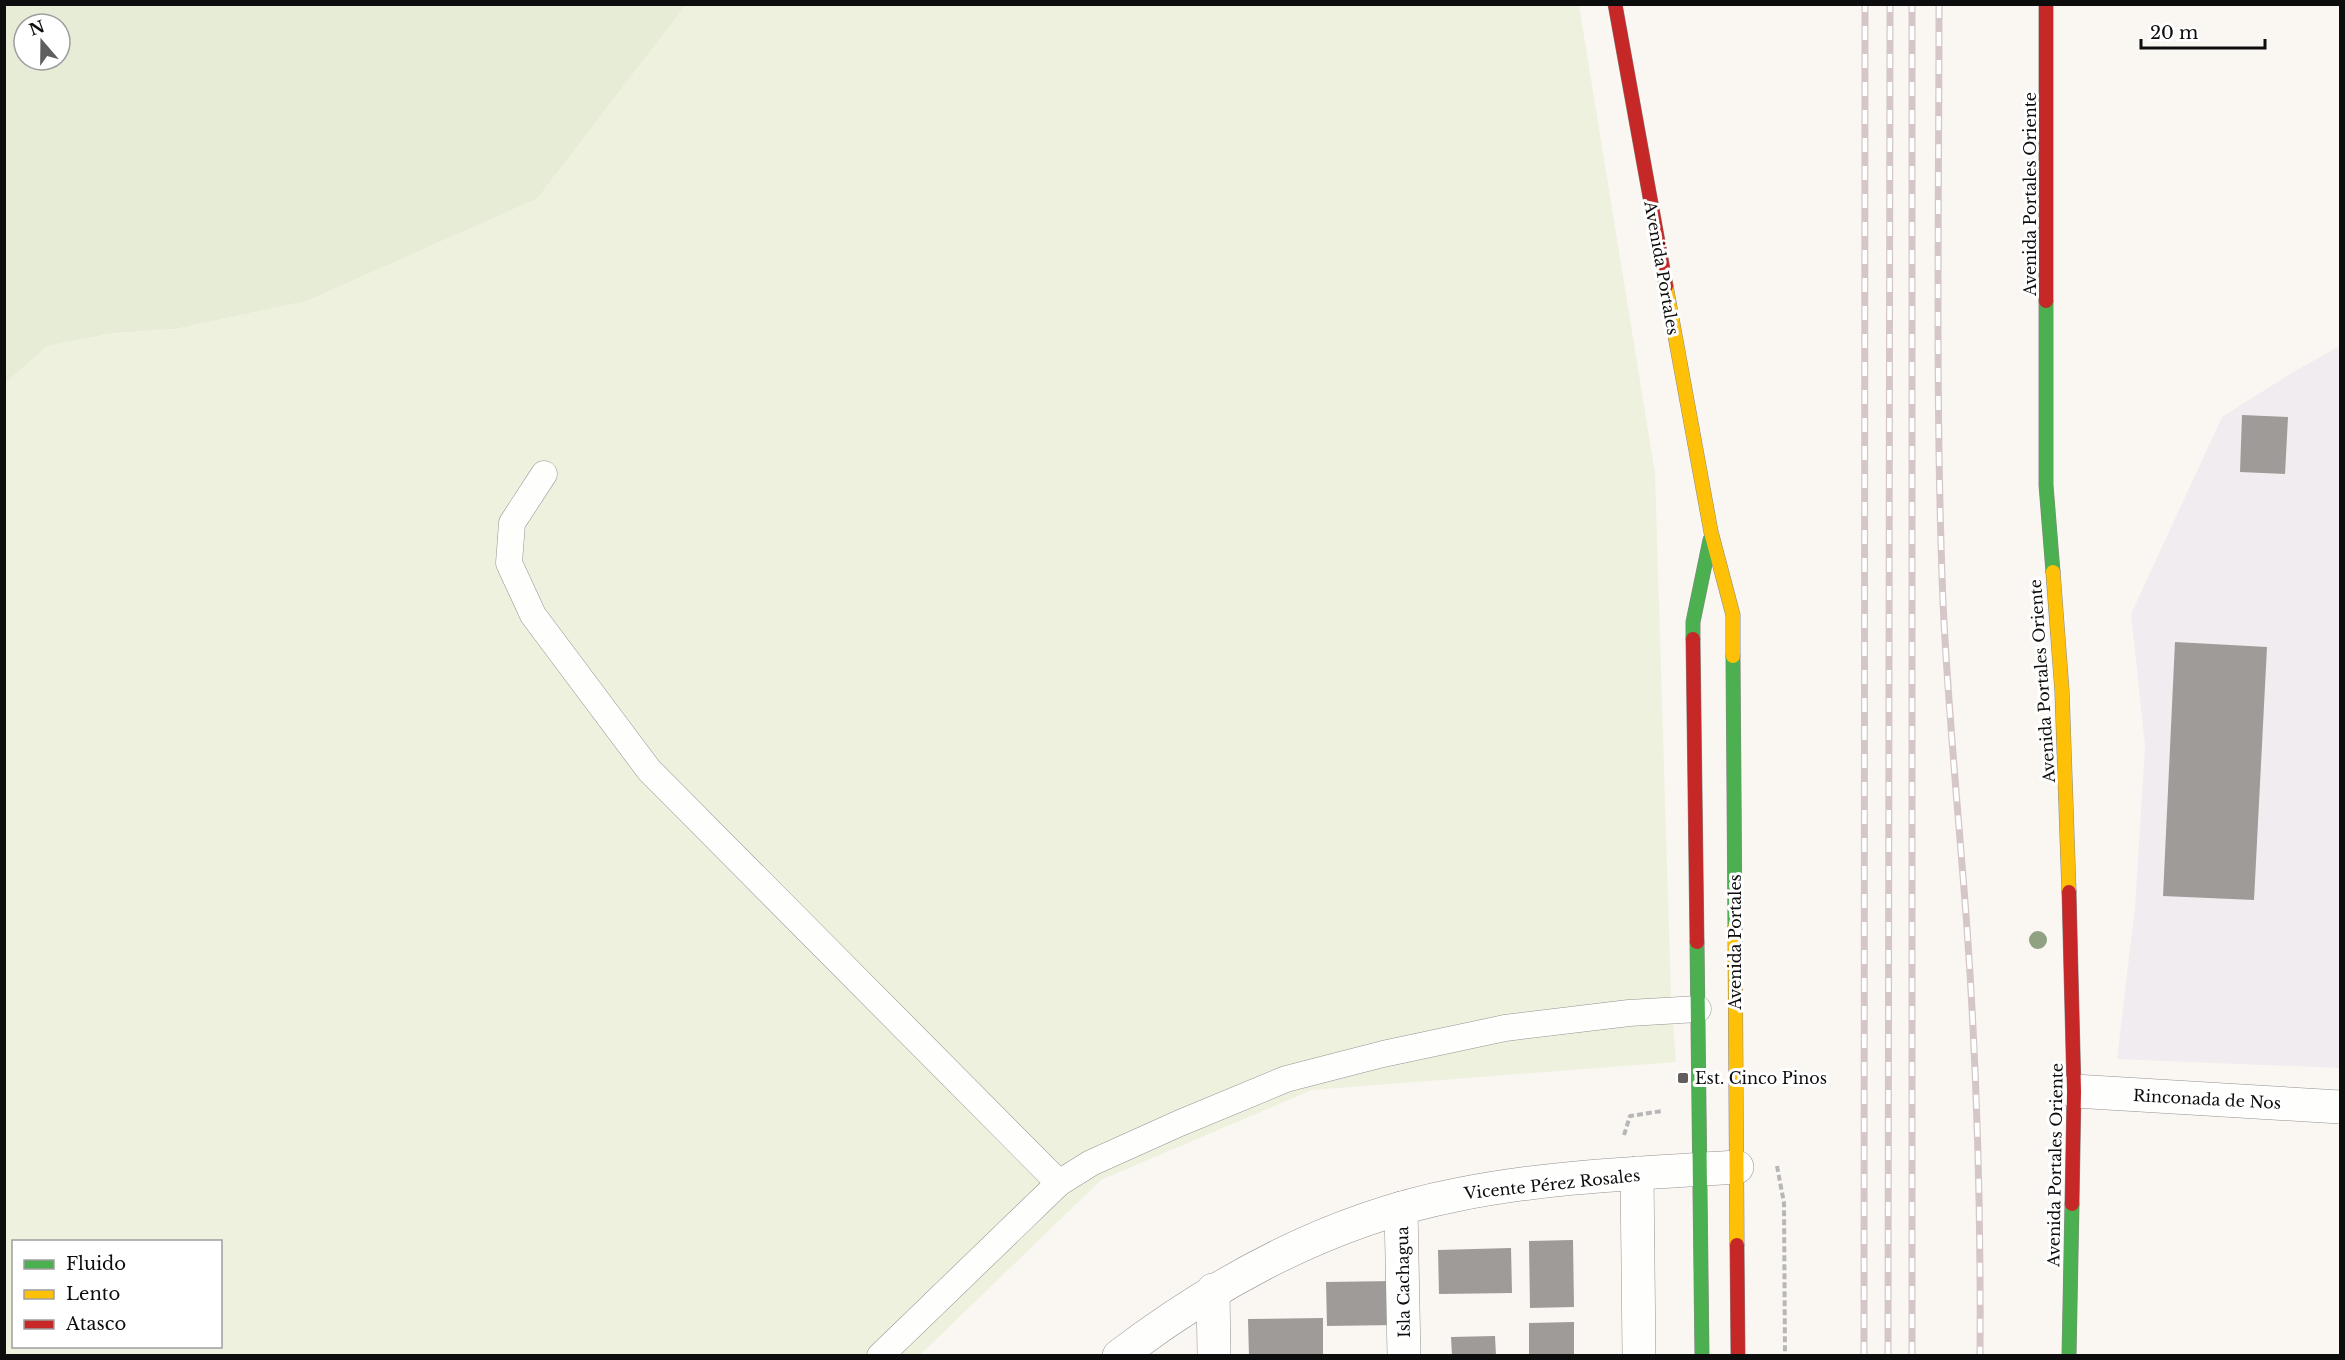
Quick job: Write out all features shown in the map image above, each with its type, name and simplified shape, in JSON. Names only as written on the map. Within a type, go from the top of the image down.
[{"type":"main road","name":"Avenida Portales","points":[[1615,4],[1711,532],[1733,615],[1738,1356]]},
{"type":"main road","name":"Avenida Portales Oriente","points":[[2046,4],[2046,485],[2062,691],[2074,1091],[2069,1356]]},
{"type":"main road","name":"Avenida Portales","points":[[1702,1356],[1693,622],[1711,532]]},
{"type":"street","name":"Rinconada de Nos","points":[[2074,1091],[2340,1107]]},
{"type":"street","name":"Vicente Pérez Rosales","points":[[1119,1356],[1158,1326],[1213,1290],[1274,1258],[1337,1231],[1401,1208],[1455,1195],[1513,1185],[1637,1173],[1737,1167]]},
{"type":"street","points":[[1637,1173],[1639,1356]]},
{"type":"street","name":"Isla Cachagua","points":[[1401,1208],[1404,1356]]},
{"type":"street","points":[[1213,1290],[1214,1356]]},
{"type":"lane","points":[[544,474],[512,523],[509,563],[533,615],[649,770],[1059,1183]]},
{"type":"lane","points":[[880,1356],[1059,1183],[1091,1163],[1180,1123],[1286,1079],[1383,1054],[1505,1028],[1629,1013],[1698,1010]]},
{"type":"path","points":[[1776,1156],[1784,1203],[1785,1356]]},
{"type":"shaded area","points":[[2340,346],[2340,1068],[2117,1059],[2135,907],[2145,746],[2131,614],[2222,417],[2293,372]]},
{"type":"green space","points":[[5,5],[686,5],[537,199],[307,301],[176,329],[115,333],[48,346],[5,384]]},
{"type":"green space","points":[[686,5],[1579,5],[1655,473],[1671,995],[1676,1062],[1312,1090],[1101,1180],[920,1355],[5,1355],[4,384],[47,346],[115,333],[176,329],[307,301],[537,199]]},
{"type":"building","points":[[2242,415],[2288,417],[2285,474],[2240,472]]},
{"type":"building","points":[[2175,642],[2267,647],[2254,900],[2163,896]]},
{"type":"building","points":[[1573,1240],[1574,1307],[1530,1308],[1529,1241]]},
{"type":"building","points":[[1511,1248],[1512,1293],[1439,1294],[1438,1250]]},
{"type":"building","points":[[1395,1281],[1396,1325],[1327,1326],[1326,1282]]},
{"type":"building","points":[[1323,1318],[1323,1356],[1249,1356],[1248,1319]]},
{"type":"building","points":[[1574,1322],[1574,1356],[1529,1356],[1529,1323]]},
{"type":"building","points":[[1495,1336],[1496,1356],[1452,1356],[1451,1337]]},
{"type":"railway","points":[[1864,1356],[1865,4]]},
{"type":"railway","points":[[1888,1356],[1890,4]]},
{"type":"railway","points":[[1912,4],[1912,1356]]},
{"type":"railway","points":[[1939,4],[1939,453],[1943,602],[1967,928],[1976,1088],[1980,1356]]},
{"type":"traffic: fast","points":[[2046,301],[2046,485],[2053,572]]},
{"type":"traffic: fast","points":[[1693,639],[1693,622],[1710,540]]},
{"type":"traffic: fast","points":[[1733,656],[1735,927]]},
{"type":"traffic: fast","points":[[1697,942],[1702,1356]]},
{"type":"traffic: fast","points":[[2069,1356],[2072,1204]]},
{"type":"traffic: slow","points":[[1666,286],[1711,532],[1733,615],[1733,656]]},
{"type":"traffic: slow","points":[[2053,572],[2062,691],[2069,892]]},
{"type":"traffic: slow","points":[[1735,927],[1737,1245]]},
{"type":"traffic: jam","points":[[1615,4],[1666,286]]},
{"type":"traffic: jam","points":[[2046,4],[2046,301]]},
{"type":"traffic: jam","points":[[1693,639],[1697,942]]},
{"type":"traffic: jam","points":[[2069,892],[2074,1091],[2072,1204]]},
{"type":"traffic: jam","points":[[1737,1245],[1738,1356]]},
{"type":"place","name":"Est. Cinco Pinos","points":[[1683,1078]]}]
